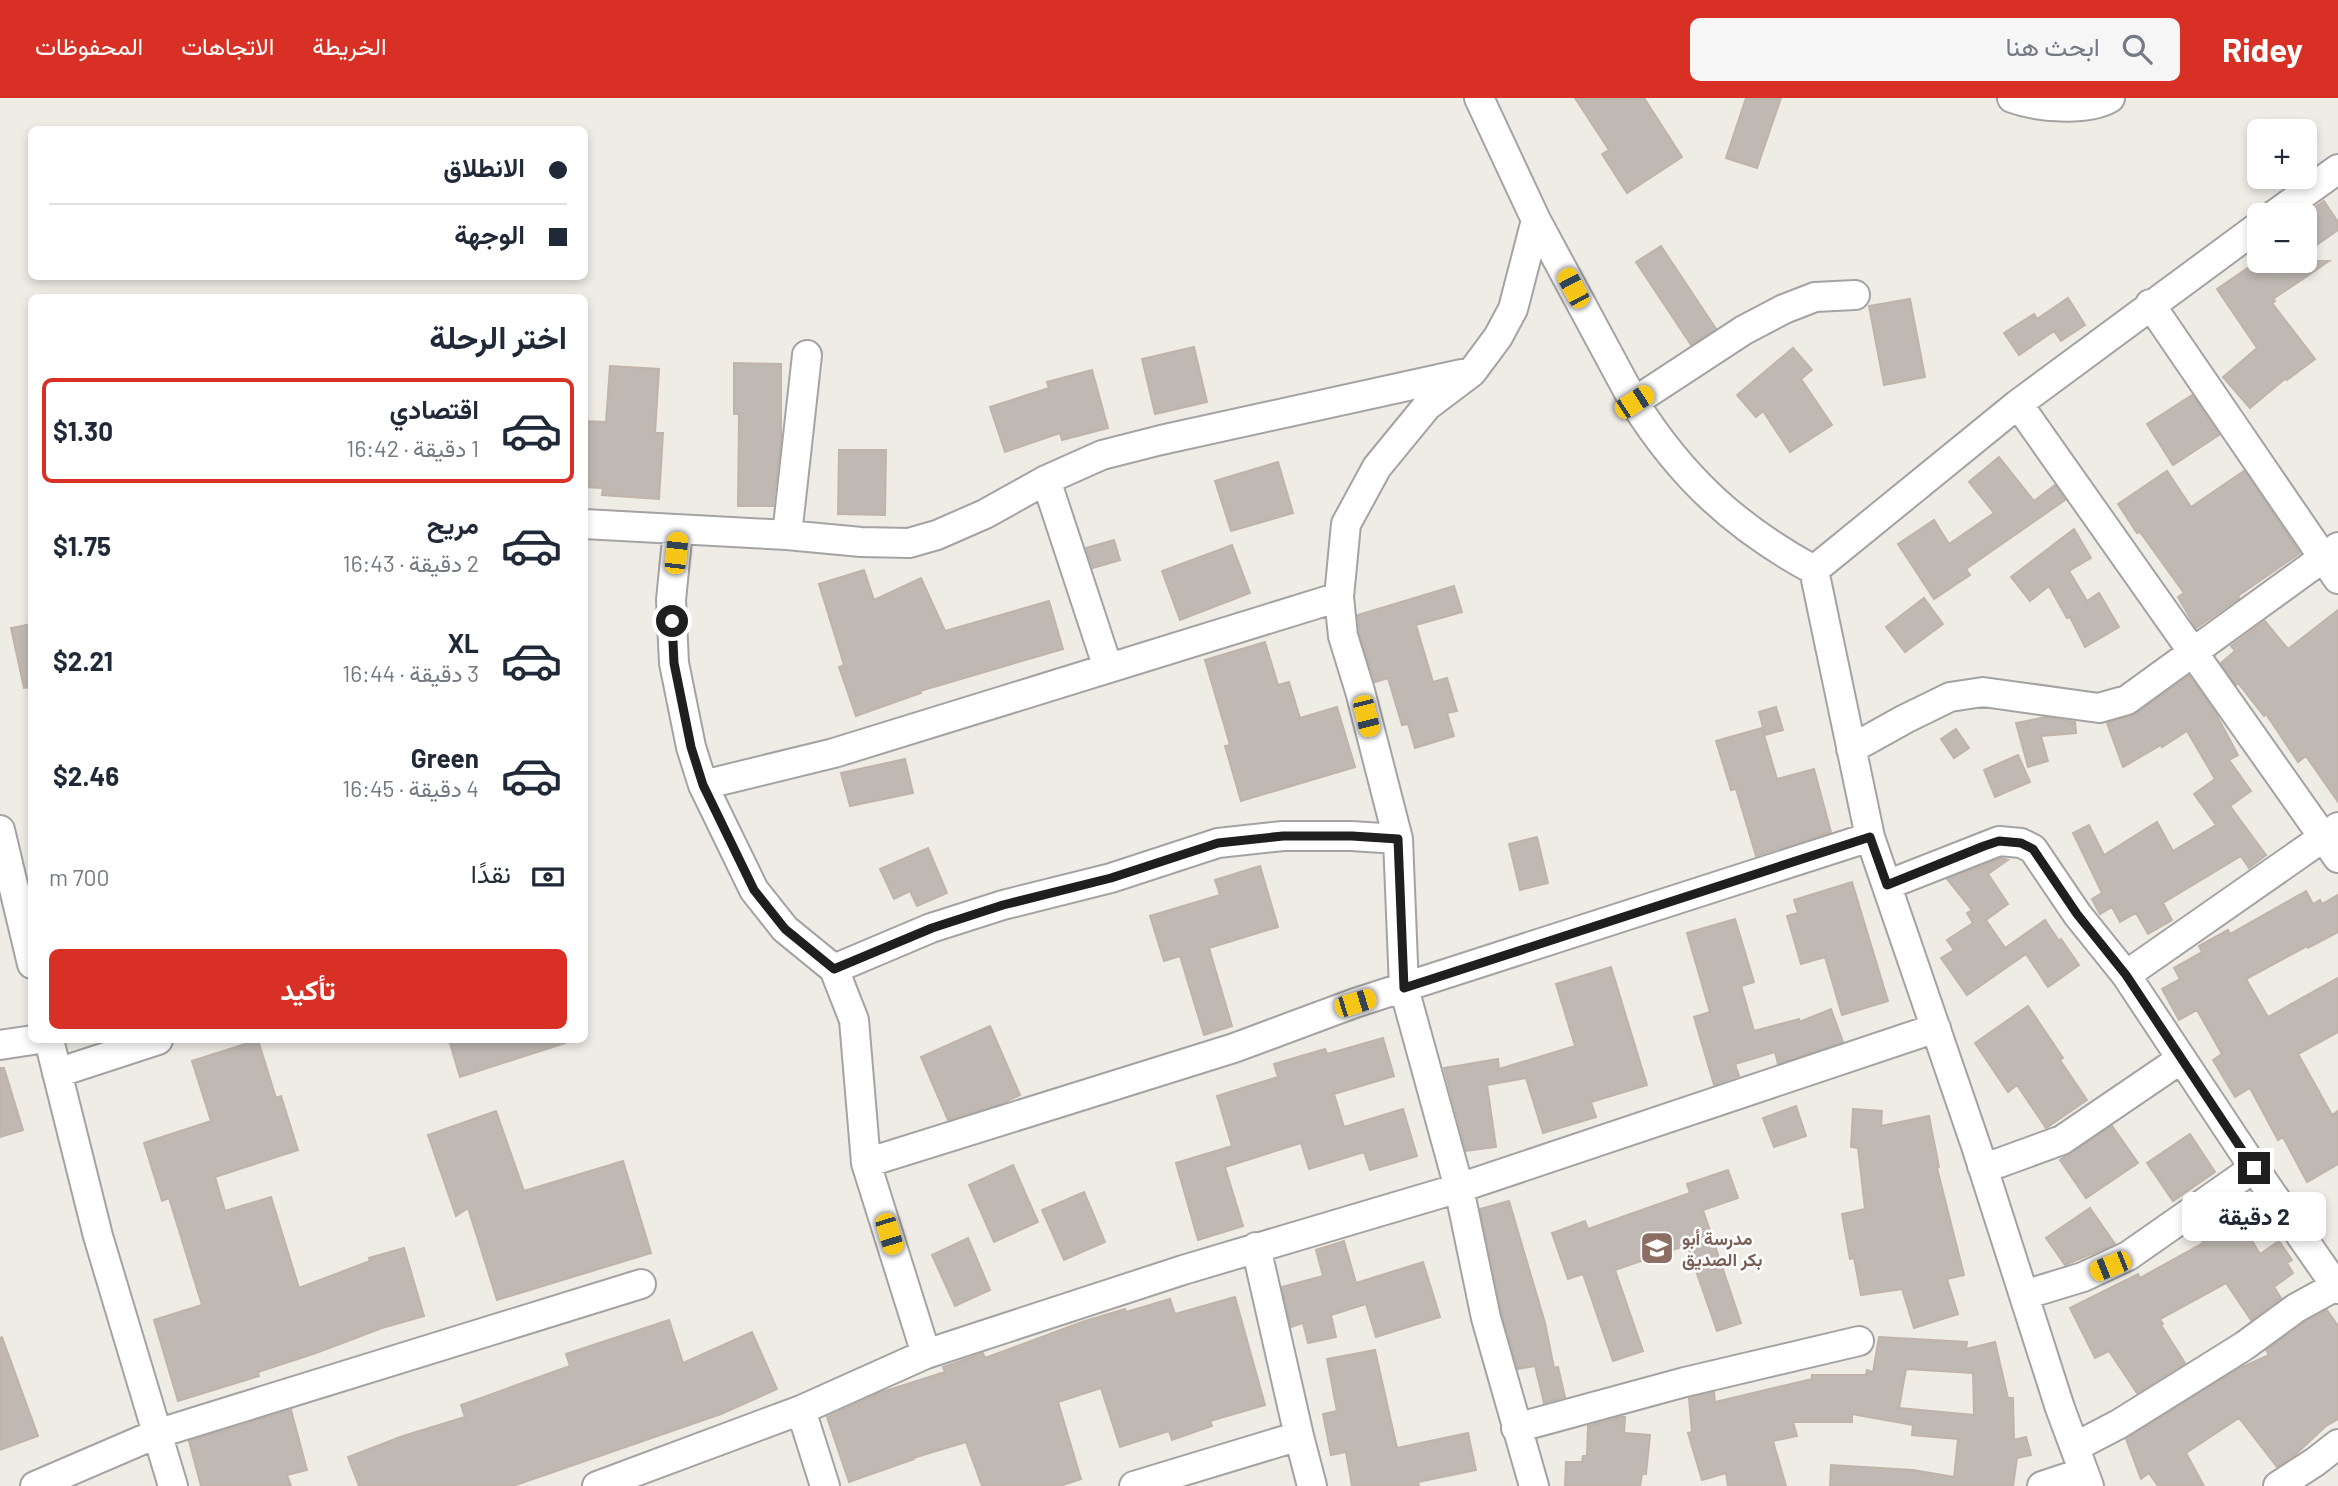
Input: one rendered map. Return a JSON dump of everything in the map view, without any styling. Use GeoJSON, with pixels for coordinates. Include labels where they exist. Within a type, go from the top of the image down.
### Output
{"type":"FeatureCollection","features":[{"type":"Feature","properties":{"kind":"street"},"geometry":{"type":"LineString","coordinates":[[1479,98],[1536,220],[1634,402],[1667,450],[1714,501],[1757,536],[1814,570],[1870,837],[2083,1468]]}},
{"type":"Feature","properties":{"kind":"street"},"geometry":{"type":"LineString","coordinates":[[2012,98],[2031,105],[2084,106],[2110,98]]}},
{"type":"Feature","properties":{"kind":"street"},"geometry":{"type":"LineString","coordinates":[[2291,203],[2338,169]]}},
{"type":"Feature","properties":{"kind":"street"},"geometry":{"type":"LineString","coordinates":[[1534,1486],[1486,1318],[1459,1188],[1404,988],[1398,839],[1343,636],[1339,597],[1346,524],[1377,467],[1427,406],[1472,372],[1498,337],[1513,309],[1536,220]]}},
{"type":"Feature","properties":{"kind":"street"},"geometry":{"type":"LineString","coordinates":[[1814,570],[2018,404],[2247,235]]}},
{"type":"Feature","properties":{"kind":"street"},"geometry":{"type":"LineString","coordinates":[[1634,402],[1744,330],[1784,309],[1815,297],[1854,295]]}},
{"type":"Feature","properties":{"kind":"street"},"geometry":{"type":"LineString","coordinates":[[1851,749],[1950,697],[1983,692],[2099,708],[2127,700],[2333,562],[2150,304]]}},
{"type":"Feature","properties":{"kind":"street"},"geometry":{"type":"LineString","coordinates":[[787,535],[807,355]]}},
{"type":"Feature","properties":{"kind":"street"},"geometry":{"type":"LineString","coordinates":[[588,524],[909,543],[937,535],[985,514],[1046,480],[1102,455],[1472,372]]}},
{"type":"Feature","properties":{"kind":"street"},"geometry":{"type":"LineString","coordinates":[[2018,404],[2194,653],[2333,841],[2126,975]]}},
{"type":"Feature","properties":{"kind":"street"},"geometry":{"type":"LineString","coordinates":[[1046,480],[1108,668]]}},
{"type":"Feature","properties":{"kind":"street"},"geometry":{"type":"LineString","coordinates":[[678,530],[671,600],[674,663],[691,747],[703,785],[754,890],[785,929],[834,969],[854,1020],[866,1163],[926,1354]]}},
{"type":"Feature","properties":{"kind":"street"},"geometry":{"type":"LineString","coordinates":[[703,785],[834,753],[1339,597]]}},
{"type":"Feature","properties":{"kind":"street"},"geometry":{"type":"LineString","coordinates":[[0,830],[24,895],[28,930]]}},
{"type":"Feature","properties":{"kind":"street"},"geometry":{"type":"LineString","coordinates":[[834,969],[932,928],[1003,905],[1111,878],[1218,843],[1283,836],[1398,839]]}},
{"type":"Feature","properties":{"kind":"street"},"geometry":{"type":"LineString","coordinates":[[866,1163],[1234,1048],[1355,1003],[1870,837]]}},
{"type":"Feature","properties":{"kind":"street"},"geometry":{"type":"LineString","coordinates":[[1887,885],[1999,841],[2021,843],[2033,849],[2077,914],[2126,975],[2337,1287],[2296,1308],[2244,1346],[2119,1424],[2083,1468],[2042,1486]]}},
{"type":"Feature","properties":{"kind":"street"},"geometry":{"type":"LineString","coordinates":[[597,1486],[801,1410],[926,1354],[1256,1247],[1459,1188],[1936,1028]]}},
{"type":"Feature","properties":{"kind":"street"},"geometry":{"type":"LineString","coordinates":[[0,1045],[28,1041]]}},
{"type":"Feature","properties":{"kind":"street"},"geometry":{"type":"LineString","coordinates":[[50,1043],[97,1236],[173,1486]]}},
{"type":"Feature","properties":{"kind":"street"},"geometry":{"type":"LineString","coordinates":[[57,1073],[149,1043]]}},
{"type":"Feature","properties":{"kind":"street"},"geometry":{"type":"LineString","coordinates":[[1982,1166],[2012,1159],[2062,1140],[2181,1059]]}},
{"type":"Feature","properties":{"kind":"street"},"geometry":{"type":"LineString","coordinates":[[2024,1295],[2083,1277],[2128,1256],[2254,1168]]}},
{"type":"Feature","properties":{"kind":"street"},"geometry":{"type":"LineString","coordinates":[[1256,1247],[1312,1486]]}},
{"type":"Feature","properties":{"kind":"street"},"geometry":{"type":"LineString","coordinates":[[35,1486],[156,1434],[641,1284]]}},
{"type":"Feature","properties":{"kind":"street"},"geometry":{"type":"LineString","coordinates":[[1516,1427],[1685,1382],[1859,1341]]}},
{"type":"Feature","properties":{"kind":"street"},"geometry":{"type":"LineString","coordinates":[[801,1410],[825,1486]]}},
{"type":"Feature","properties":{"kind":"street"},"geometry":{"type":"LineString","coordinates":[[1134,1486],[1299,1436]]}},
{"type":"Feature","properties":{"kind":"street"},"geometry":{"type":"LineString","coordinates":[[2278,1486],[2319,1474],[2338,1444]]}},
{"type":"Feature","properties":{"kind":"building"},"geometry":{"type":"Polygon","coordinates":[[[1575,98],[1644,98],[1682,157],[1627,193],[1602,154],[1609,150],[1575,98]]]}},
{"type":"Feature","properties":{"kind":"building"},"geometry":{"type":"Polygon","coordinates":[[[1746,98],[1781,98],[1757,168],[1726,158],[1746,98]]]}},
{"type":"Feature","properties":{"kind":"building"},"geometry":{"type":"Polygon","coordinates":[[[2324,201],[2338,222],[2338,230],[2317,245],[2317,206],[2324,201]]]}},
{"type":"Feature","properties":{"kind":"building"},"geometry":{"type":"Polygon","coordinates":[[[1661,246],[1716,329],[1691,345],[1636,262],[1661,246]]]}},
{"type":"Feature","properties":{"kind":"building"},"geometry":{"type":"Polygon","coordinates":[[[2317,261],[2329,261],[2317,269],[2317,261]]]}},
{"type":"Feature","properties":{"kind":"building"},"geometry":{"type":"Polygon","coordinates":[[[2247,269],[2247,273],[2311,273],[2273,299],[2275,301],[2272,303],[2315,359],[2287,380],[2286,378],[2250,408],[2223,377],[2257,348],[2217,289],[2247,269]]]}},
{"type":"Feature","properties":{"kind":"building"},"geometry":{"type":"Polygon","coordinates":[[[2068,298],[2085,325],[2061,341],[2054,331],[2019,355],[2004,333],[2034,314],[2037,319],[2068,298]]]}},
{"type":"Feature","properties":{"kind":"building"},"geometry":{"type":"Polygon","coordinates":[[[1910,299],[1925,377],[1884,385],[1869,306],[1910,299]]]}},
{"type":"Feature","properties":{"kind":"building"},"geometry":{"type":"Polygon","coordinates":[[[1194,347],[1207,402],[1155,414],[1142,359],[1194,347]]]}},
{"type":"Feature","properties":{"kind":"building"},"geometry":{"type":"Polygon","coordinates":[[[1793,348],[1812,370],[1801,379],[1832,425],[1790,452],[1763,411],[1756,417],[1737,395],[1793,348]]]}},
{"type":"Feature","properties":{"kind":"building"},"geometry":{"type":"Polygon","coordinates":[[[734,363],[781,364],[781,441],[773,506],[738,506],[739,414],[734,414],[734,363]]]}},
{"type":"Feature","properties":{"kind":"building"},"geometry":{"type":"Polygon","coordinates":[[[610,366],[659,369],[655,433],[663,433],[659,499],[602,495],[603,488],[588,487],[588,421],[606,422],[610,366]]]}},
{"type":"Feature","properties":{"kind":"building"},"geometry":{"type":"Polygon","coordinates":[[[1092,370],[1108,428],[1062,440],[1060,433],[1005,452],[990,407],[1049,388],[1047,382],[1092,370]]]}},
{"type":"Feature","properties":{"kind":"building"},"geometry":{"type":"Polygon","coordinates":[[[2192,395],[2219,435],[2173,465],[2147,424],[2192,395]]]}},
{"type":"Feature","properties":{"kind":"building"},"geometry":{"type":"Polygon","coordinates":[[[839,450],[886,450],[885,515],[838,514],[839,450]]]}},
{"type":"Feature","properties":{"kind":"building"},"geometry":{"type":"Polygon","coordinates":[[[1999,457],[2034,501],[2055,485],[2065,500],[1966,569],[1970,575],[1934,599],[1898,544],[1934,520],[1949,544],[1994,513],[1969,482],[1999,457]]]}},
{"type":"Feature","properties":{"kind":"building"},"geometry":{"type":"Polygon","coordinates":[[[1278,462],[1293,513],[1231,531],[1215,481],[1278,462]]]}},
{"type":"Feature","properties":{"kind":"building"},"geometry":{"type":"Polygon","coordinates":[[[2167,471],[2191,507],[2244,471],[2300,553],[2196,628],[2178,597],[2184,593],[2118,504],[2167,471]]]}},
{"type":"Feature","properties":{"kind":"building"},"geometry":{"type":"Polygon","coordinates":[[[2074,529],[2091,558],[2069,571],[2087,601],[2099,593],[2119,627],[2085,647],[2070,617],[2067,618],[2049,586],[2030,601],[2011,577],[2074,529]]]}},
{"type":"Feature","properties":{"kind":"building"},"geometry":{"type":"Polygon","coordinates":[[[1114,540],[1120,560],[1093,568],[1086,548],[1114,540]]]}},
{"type":"Feature","properties":{"kind":"building"},"geometry":{"type":"Polygon","coordinates":[[[1232,545],[1250,593],[1180,620],[1162,571],[1232,545]]]}},
{"type":"Feature","properties":{"kind":"building"},"geometry":{"type":"Polygon","coordinates":[[[864,570],[874,600],[921,578],[945,631],[1049,601],[1063,649],[920,691],[921,693],[856,716],[839,667],[844,665],[819,584],[864,570]]]}},
{"type":"Feature","properties":{"kind":"building"},"geometry":{"type":"Polygon","coordinates":[[[1454,586],[1462,612],[1416,625],[1433,682],[1447,678],[1457,711],[1447,713],[1454,736],[1415,748],[1408,724],[1402,725],[1388,678],[1375,682],[1359,633],[1358,615],[1454,586]]]}},
{"type":"Feature","properties":{"kind":"building"},"geometry":{"type":"Polygon","coordinates":[[[1924,598],[1943,624],[1905,652],[1886,627],[1924,598]]]}},
{"type":"Feature","properties":{"kind":"building"},"geometry":{"type":"Polygon","coordinates":[[[2338,610],[2338,802],[2306,756],[2298,762],[2266,714],[2264,716],[2238,683],[2236,685],[2221,663],[2235,651],[2231,646],[2265,621],[2288,649],[2338,610]]]}},
{"type":"Feature","properties":{"kind":"building"},"geometry":{"type":"Polygon","coordinates":[[[28,625],[28,688],[24,688],[11,628],[28,625]]]}},
{"type":"Feature","properties":{"kind":"building"},"geometry":{"type":"Polygon","coordinates":[[[1265,642],[1278,685],[1289,682],[1300,718],[1337,707],[1355,767],[1241,801],[1225,746],[1230,745],[1205,660],[1265,642]]]}},
{"type":"Feature","properties":{"kind":"building"},"geometry":{"type":"Polygon","coordinates":[[[2189,676],[2215,712],[2238,755],[2229,760],[2251,791],[2230,806],[2266,855],[2249,868],[2241,856],[2163,903],[2172,920],[2148,934],[2136,913],[2120,922],[2112,907],[2100,914],[2092,899],[2102,893],[2073,833],[2089,825],[2104,855],[2157,822],[2173,851],[2216,825],[2194,794],[2215,779],[2187,731],[2123,767],[2107,723],[2136,714],[2189,676]]]}},
{"type":"Feature","properties":{"kind":"building"},"geometry":{"type":"Polygon","coordinates":[[[1776,707],[1783,730],[1765,735],[1759,712],[1776,707]]]}},
{"type":"Feature","properties":{"kind":"building"},"geometry":{"type":"Polygon","coordinates":[[[2046,717],[2075,722],[2076,733],[2041,736],[2048,761],[2028,767],[2016,723],[2046,717]]]}},
{"type":"Feature","properties":{"kind":"building"},"geometry":{"type":"Polygon","coordinates":[[[1762,728],[1777,779],[1814,769],[1831,832],[1756,856],[1736,789],[1731,790],[1716,741],[1762,728]]]}},
{"type":"Feature","properties":{"kind":"building"},"geometry":{"type":"Polygon","coordinates":[[[1956,729],[1969,748],[1954,758],[1941,739],[1956,729]]]}},
{"type":"Feature","properties":{"kind":"building"},"geometry":{"type":"Polygon","coordinates":[[[2018,755],[2030,782],[1995,797],[1984,770],[2018,755]]]}},
{"type":"Feature","properties":{"kind":"building"},"geometry":{"type":"Polygon","coordinates":[[[905,759],[913,793],[850,806],[841,773],[905,759]]]}},
{"type":"Feature","properties":{"kind":"building"},"geometry":{"type":"Polygon","coordinates":[[[1537,837],[1548,883],[1520,890],[1509,844],[1537,837]]]}},
{"type":"Feature","properties":{"kind":"building"},"geometry":{"type":"Polygon","coordinates":[[[928,848],[947,893],[917,906],[910,891],[894,899],[880,869],[928,848]]]}},
{"type":"Feature","properties":{"kind":"building"},"geometry":{"type":"Polygon","coordinates":[[[2001,858],[2008,860],[1988,874],[2008,904],[1986,920],[2005,948],[2045,920],[2079,965],[2048,987],[2026,954],[1967,995],[1941,958],[1954,950],[1947,940],[1973,923],[1967,913],[1972,910],[1947,879],[2001,858]]]}},
{"type":"Feature","properties":{"kind":"building"},"geometry":{"type":"Polygon","coordinates":[[[1260,866],[1278,927],[1209,948],[1232,1026],[1204,1035],[1180,956],[1164,961],[1150,916],[1220,895],[1215,880],[1260,866]]]}},
{"type":"Feature","properties":{"kind":"building"},"geometry":{"type":"Polygon","coordinates":[[[1852,882],[1888,1001],[1842,1015],[1825,957],[1801,964],[1787,916],[1798,913],[1794,900],[1852,882]]]}},
{"type":"Feature","properties":{"kind":"building"},"geometry":{"type":"Polygon","coordinates":[[[2306,891],[2313,904],[2320,900],[2322,904],[2338,895],[2338,932],[2246,979],[2268,1017],[2338,978],[2338,1032],[2298,1054],[2332,1115],[2338,1111],[2338,1164],[2307,1182],[2283,1137],[2278,1140],[2250,1088],[2235,1097],[2213,1060],[2222,1054],[2197,1010],[2179,1020],[2162,989],[2180,979],[2174,968],[2202,952],[2199,946],[2228,930],[2230,934],[2306,891]]]}},
{"type":"Feature","properties":{"kind":"building"},"geometry":{"type":"Polygon","coordinates":[[[1735,919],[1754,982],[1741,986],[1754,1031],[1799,1019],[1799,1022],[1831,1009],[1843,1042],[1778,1064],[1775,1052],[1735,1064],[1739,1076],[1714,1085],[1694,1017],[1710,1012],[1687,933],[1735,919]]]}},
{"type":"Feature","properties":{"kind":"building"},"geometry":{"type":"Polygon","coordinates":[[[1611,967],[1647,1085],[1591,1102],[1596,1117],[1543,1133],[1526,1078],[1487,1085],[1496,1147],[1466,1151],[1444,1068],[1498,1059],[1499,1069],[1575,1046],[1556,984],[1611,967]]]}},
{"type":"Feature","properties":{"kind":"building"},"geometry":{"type":"Polygon","coordinates":[[[2028,1006],[2087,1100],[2046,1128],[2017,1085],[2008,1092],[1975,1043],[2028,1006]]]}},
{"type":"Feature","properties":{"kind":"building"},"geometry":{"type":"Polygon","coordinates":[[[990,1026],[1020,1095],[948,1120],[921,1057],[990,1026]]]}},
{"type":"Feature","properties":{"kind":"building"},"geometry":{"type":"Polygon","coordinates":[[[1383,1038],[1394,1076],[1334,1094],[1344,1127],[1403,1109],[1417,1156],[1370,1170],[1364,1152],[1309,1169],[1301,1143],[1225,1167],[1243,1226],[1198,1240],[1176,1163],[1232,1146],[1217,1096],[1278,1077],[1274,1064],[1325,1049],[1327,1054],[1383,1038]]]}},
{"type":"Feature","properties":{"kind":"building"},"geometry":{"type":"Polygon","coordinates":[[[249,1043],[259,1043],[276,1098],[281,1096],[298,1150],[215,1177],[225,1211],[271,1197],[299,1288],[370,1261],[369,1258],[404,1248],[424,1316],[258,1372],[259,1376],[178,1401],[154,1320],[202,1305],[169,1198],[162,1201],[144,1143],[211,1121],[192,1061],[249,1043]]]}},
{"type":"Feature","properties":{"kind":"building"},"geometry":{"type":"Polygon","coordinates":[[[450,1043],[565,1043],[460,1077],[450,1043]]]}},
{"type":"Feature","properties":{"kind":"building"},"geometry":{"type":"Polygon","coordinates":[[[0,1068],[4,1068],[23,1130],[0,1137],[0,1068]]]}},
{"type":"Feature","properties":{"kind":"building"},"geometry":{"type":"Polygon","coordinates":[[[1796,1106],[1806,1136],[1774,1147],[1763,1118],[1796,1106]]]}},
{"type":"Feature","properties":{"kind":"building"},"geometry":{"type":"Polygon","coordinates":[[[1853,1109],[1882,1111],[1881,1126],[1929,1116],[1939,1167],[1937,1168],[1964,1275],[1947,1279],[1958,1314],[1914,1328],[1902,1289],[1861,1295],[1854,1258],[1850,1259],[1842,1214],[1865,1209],[1858,1148],[1851,1147],[1853,1109]]]}},
{"type":"Feature","properties":{"kind":"building"},"geometry":{"type":"Polygon","coordinates":[[[496,1111],[524,1191],[623,1161],[651,1253],[497,1300],[468,1208],[456,1216],[428,1135],[496,1111]]]}},
{"type":"Feature","properties":{"kind":"building"},"geometry":{"type":"Polygon","coordinates":[[[2112,1126],[2138,1163],[2086,1198],[2060,1160],[2112,1126]]]}},
{"type":"Feature","properties":{"kind":"building"},"geometry":{"type":"Polygon","coordinates":[[[2190,1134],[2215,1172],[2173,1201],[2147,1163],[2190,1134]]]}},
{"type":"Feature","properties":{"kind":"building"},"geometry":{"type":"Polygon","coordinates":[[[1013,1165],[1038,1222],[994,1242],[969,1185],[1013,1165]]]}},
{"type":"Feature","properties":{"kind":"building"},"geometry":{"type":"Polygon","coordinates":[[[1728,1170],[1738,1198],[1703,1210],[1741,1323],[1717,1331],[1687,1245],[1615,1270],[1643,1351],[1613,1361],[1583,1274],[1568,1279],[1552,1233],[1585,1221],[1588,1229],[1690,1193],[1687,1184],[1728,1170]]]}},
{"type":"Feature","properties":{"kind":"building"},"geometry":{"type":"Polygon","coordinates":[[[1084,1192],[1105,1242],[1064,1260],[1042,1210],[1084,1192]]]}},
{"type":"Feature","properties":{"kind":"building"},"geometry":{"type":"Polygon","coordinates":[[[1509,1201],[1545,1323],[1554,1368],[1558,1367],[1565,1397],[1544,1403],[1535,1366],[1518,1369],[1502,1314],[1480,1209],[1509,1201]]]}},
{"type":"Feature","properties":{"kind":"building"},"geometry":{"type":"Polygon","coordinates":[[[2090,1208],[2115,1244],[2065,1265],[2046,1238],[2090,1208]]]}},
{"type":"Feature","properties":{"kind":"building"},"geometry":{"type":"Polygon","coordinates":[[[2234,1211],[2260,1254],[2279,1241],[2292,1260],[2287,1263],[2293,1273],[2274,1287],[2281,1298],[2251,1320],[2226,1283],[2160,1319],[2185,1363],[2137,1393],[2109,1351],[2095,1358],[2070,1308],[2138,1274],[2140,1278],[2203,1243],[2197,1234],[2234,1211]]]}},
{"type":"Feature","properties":{"kind":"building"},"geometry":{"type":"Polygon","coordinates":[[[968,1238],[990,1290],[955,1306],[932,1255],[968,1238]]]}},
{"type":"Feature","properties":{"kind":"building"},"geometry":{"type":"Polygon","coordinates":[[[1344,1241],[1356,1283],[1423,1262],[1440,1317],[1376,1337],[1366,1304],[1331,1315],[1336,1337],[1308,1343],[1303,1323],[1291,1327],[1282,1287],[1323,1276],[1316,1250],[1344,1241]]]}},
{"type":"Feature","properties":{"kind":"building"},"geometry":{"type":"Polygon","coordinates":[[[1235,1297],[1265,1405],[1210,1421],[1212,1426],[1172,1440],[1169,1431],[1120,1447],[1101,1388],[1058,1402],[1081,1479],[1060,1486],[982,1486],[966,1442],[849,1482],[827,1417],[882,1392],[945,1372],[943,1367],[983,1353],[985,1358],[1125,1309],[1126,1312],[1170,1299],[1175,1314],[1235,1297]]]}},
{"type":"Feature","properties":{"kind":"building"},"geometry":{"type":"Polygon","coordinates":[[[2327,1310],[2338,1326],[2338,1419],[2277,1467],[2239,1418],[2186,1453],[2204,1486],[2158,1486],[2149,1473],[2141,1479],[2126,1439],[2238,1369],[2269,1355],[2266,1350],[2327,1310]]]}},
{"type":"Feature","properties":{"kind":"building"},"geometry":{"type":"Polygon","coordinates":[[[669,1320],[683,1363],[752,1332],[777,1389],[721,1414],[513,1486],[359,1486],[348,1457],[465,1417],[461,1405],[570,1366],[566,1354],[669,1320]]]}},
{"type":"Feature","properties":{"kind":"building"},"geometry":{"type":"Polygon","coordinates":[[[2,1337],[38,1436],[0,1450],[0,1338],[2,1337]]]}},
{"type":"Feature","properties":{"kind":"building"},"geometry":{"type":"Polygon","coordinates":[[[1879,1337],[1967,1342],[1966,1349],[1995,1342],[2008,1398],[2013,1398],[2014,1440],[2026,1437],[2031,1455],[2017,1458],[2013,1486],[1830,1486],[1831,1465],[1913,1470],[1954,1477],[1958,1439],[1912,1435],[1913,1425],[1852,1414],[1852,1422],[1793,1422],[1797,1436],[1773,1441],[1786,1486],[1728,1486],[1726,1473],[1702,1480],[1688,1433],[1692,1432],[1689,1398],[1714,1392],[1715,1402],[1812,1379],[1812,1375],[1866,1375],[1867,1370],[1873,1372],[1879,1337]],[[1906,1369],[1899,1408],[1974,1415],[1973,1373],[1906,1369]]]}},
{"type":"Feature","properties":{"kind":"building"},"geometry":{"type":"Polygon","coordinates":[[[1375,1350],[1397,1448],[1468,1433],[1476,1470],[1418,1482],[1419,1486],[1352,1486],[1346,1452],[1331,1455],[1323,1414],[1337,1411],[1327,1359],[1375,1350]]]}},
{"type":"Feature","properties":{"kind":"building"},"geometry":{"type":"Polygon","coordinates":[[[291,1410],[307,1470],[287,1475],[291,1486],[201,1486],[189,1441],[291,1410]]]}},
{"type":"Feature","properties":{"kind":"building"},"geometry":{"type":"Polygon","coordinates":[[[1625,1417],[1624,1433],[1650,1435],[1646,1474],[1642,1474],[1640,1486],[1565,1486],[1566,1462],[1582,1462],[1583,1456],[1587,1456],[1588,1426],[1625,1417]]]}},
{"type":"Feature","properties":{"kind":"place","name":"مدرسة أبو بكر الصديق"},"geometry":{"type":"Point","coordinates":[1657,1248]}},
{"type":"Feature","properties":{"kind":"route"},"geometry":{"type":"LineString","coordinates":[[672,621],[674,663],[691,747],[703,785],[754,890],[785,929],[834,969],[932,928],[1003,905],[1111,878],[1218,843],[1283,836],[1398,839],[1404,988],[1870,837],[1887,885],[1999,841],[2021,843],[2033,849],[2077,914],[2126,975],[2254,1168]]}}]}
